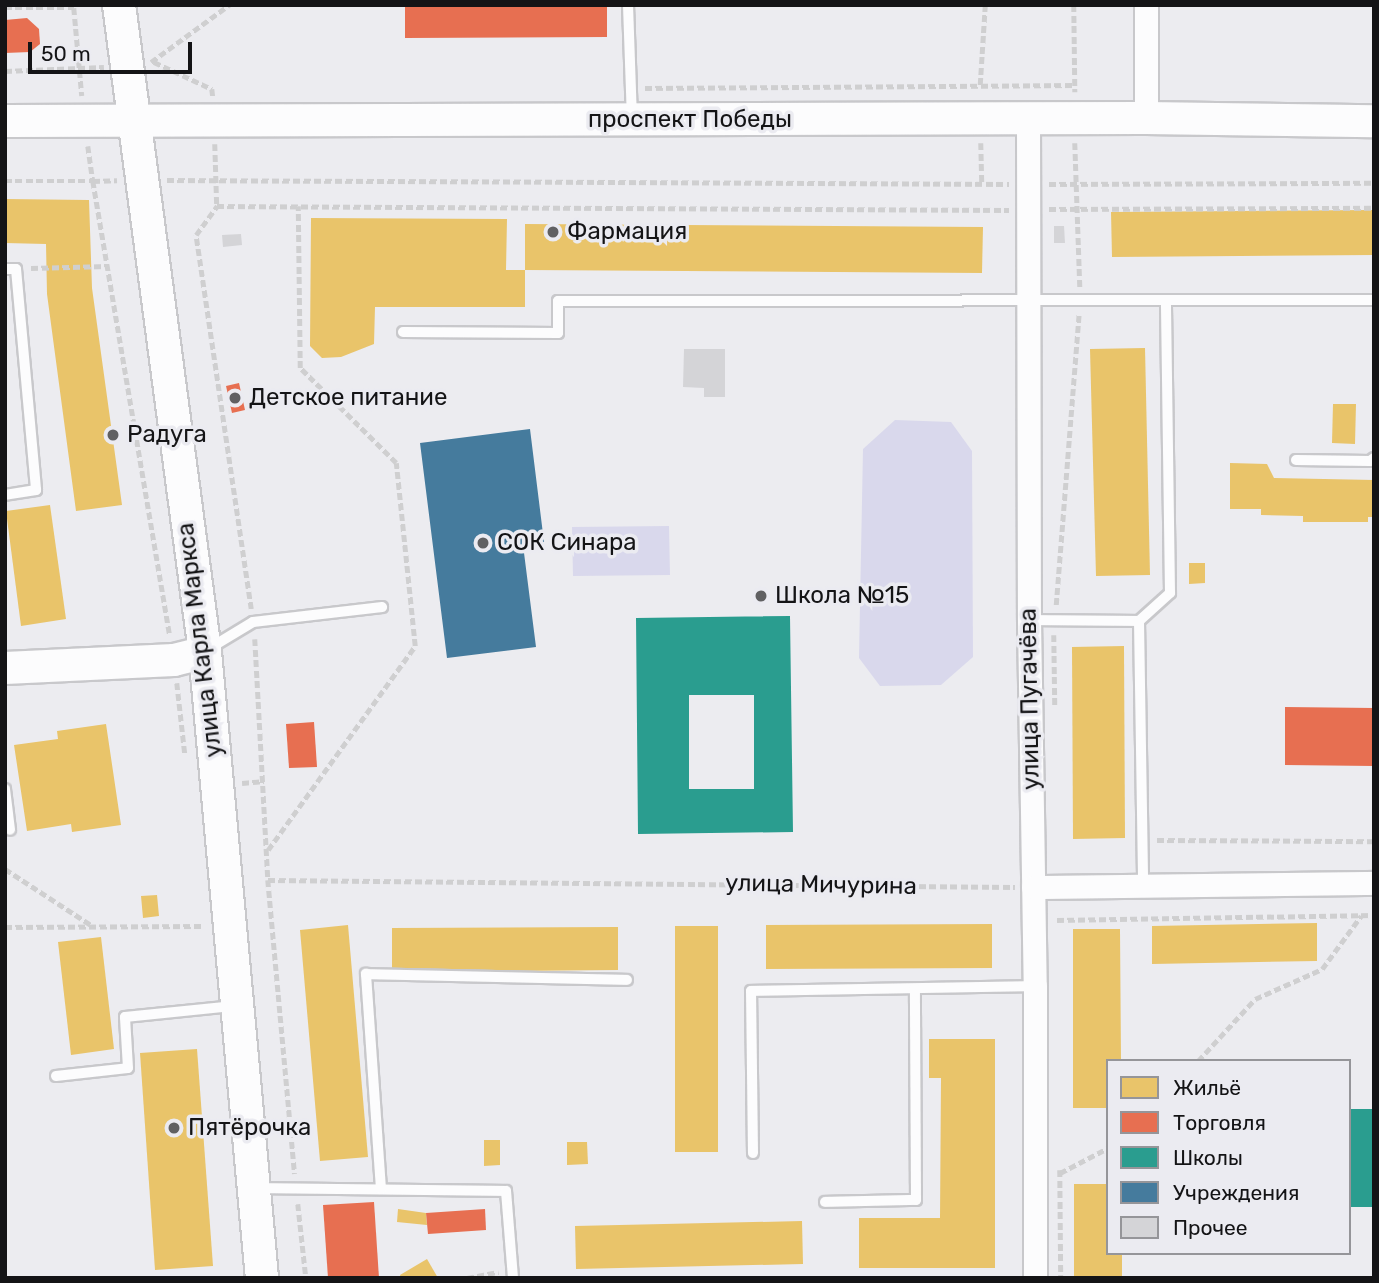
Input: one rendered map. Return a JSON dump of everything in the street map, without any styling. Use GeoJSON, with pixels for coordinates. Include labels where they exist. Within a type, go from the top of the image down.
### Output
{"type":"FeatureCollection","features":[{"type":"Feature","properties":{"kind":"street","name":"улица Карла Маркса"},"geometry":{"type":"LineString","coordinates":[[119,5],[132,119],[205,652],[262,1278]]}},
{"type":"Feature","properties":{"kind":"street"},"geometry":{"type":"LineString","coordinates":[[1146,5],[1146,118]]}},
{"type":"Feature","properties":{"kind":"street","name":"проспект Победы"},"geometry":{"type":"LineString","coordinates":[[5,121],[1146,118],[1374,121]]}},
{"type":"Feature","properties":{"kind":"street","name":"улица Пугачёва"},"geometry":{"type":"LineString","coordinates":[[1028,119],[1035,1278]]}},
{"type":"Feature","properties":{"kind":"street"},"geometry":{"type":"LineString","coordinates":[[5,668],[174,660],[205,652]]}},
{"type":"Feature","properties":{"kind":"street"},"geometry":{"type":"LineString","coordinates":[[1033,887],[1374,883]]}},
{"type":"Feature","properties":{"kind":"lane"},"geometry":{"type":"LineString","coordinates":[[628,5],[632,120]]}},
{"type":"Feature","properties":{"kind":"lane"},"geometry":{"type":"LineString","coordinates":[[5,495],[36,490],[11,269]]}},
{"type":"Feature","properties":{"kind":"lane"},"geometry":{"type":"LineString","coordinates":[[403,332],[558,332],[558,301],[1030,303],[1374,300]]}},
{"type":"Feature","properties":{"kind":"lane"},"geometry":{"type":"LineString","coordinates":[[1029,620],[1139,621],[1170,593],[1166,302]]}},
{"type":"Feature","properties":{"kind":"lane"},"geometry":{"type":"LineString","coordinates":[[1296,460],[1370,461],[1374,458]]}},
{"type":"Feature","properties":{"kind":"lane"},"geometry":{"type":"LineString","coordinates":[[205,652],[253,622],[382,607]]}},
{"type":"Feature","properties":{"kind":"lane"},"geometry":{"type":"LineString","coordinates":[[1139,621],[1143,886]]}},
{"type":"Feature","properties":{"kind":"lane"},"geometry":{"type":"LineString","coordinates":[[5,789],[10,830]]}},
{"type":"Feature","properties":{"kind":"lane"},"geometry":{"type":"LineString","coordinates":[[381,1189],[366,974],[627,980]]}},
{"type":"Feature","properties":{"kind":"lane"},"geometry":{"type":"LineString","coordinates":[[753,1153],[751,991],[1035,986]]}},
{"type":"Feature","properties":{"kind":"lane"},"geometry":{"type":"LineString","coordinates":[[825,1202],[916,1200],[915,989]]}},
{"type":"Feature","properties":{"kind":"lane"},"geometry":{"type":"LineString","coordinates":[[56,1076],[128,1068],[125,1017],[237,1006]]}},
{"type":"Feature","properties":{"kind":"lane"},"geometry":{"type":"LineString","coordinates":[[254,1188],[506,1191],[513,1274]]}},
{"type":"Feature","properties":{"kind":"path"},"geometry":{"type":"LineString","coordinates":[[5,71],[79,69],[155,62],[229,5]]}},
{"type":"Feature","properties":{"kind":"path"},"geometry":{"type":"LineString","coordinates":[[1055,714],[1054,620],[1080,302],[1074,5]]}},
{"type":"Feature","properties":{"kind":"path"},"geometry":{"type":"LineString","coordinates":[[5,8],[74,8],[84,119],[93,181],[1030,185],[1374,183]]}},
{"type":"Feature","properties":{"kind":"path"},"geometry":{"type":"LineString","coordinates":[[631,88],[1074,85]]}},
{"type":"Feature","properties":{"kind":"path"},"geometry":{"type":"LineString","coordinates":[[306,1278],[268,880],[253,622],[196,235],[217,206],[1030,210],[1374,208]]}},
{"type":"Feature","properties":{"kind":"path"},"geometry":{"type":"LineString","coordinates":[[267,851],[415,646],[396,463],[300,368],[298,206]]}},
{"type":"Feature","properties":{"kind":"path"},"geometry":{"type":"LineString","coordinates":[[11,269],[108,266]]}},
{"type":"Feature","properties":{"kind":"path"},"geometry":{"type":"LineString","coordinates":[[1142,840],[1374,841]]}},
{"type":"Feature","properties":{"kind":"path"},"geometry":{"type":"LineString","coordinates":[[5,869],[92,926]]}},
{"type":"Feature","properties":{"kind":"path","name":"улица Мичурина"},"geometry":{"type":"LineString","coordinates":[[268,880],[1033,887]]}},
{"type":"Feature","properties":{"kind":"path"},"geometry":{"type":"LineString","coordinates":[[1056,887],[1057,933]]}},
{"type":"Feature","properties":{"kind":"path"},"geometry":{"type":"LineString","coordinates":[[1200,1059],[1255,999],[1322,969],[1362,915]]}},
{"type":"Feature","properties":{"kind":"path"},"geometry":{"type":"LineString","coordinates":[[1057,920],[1374,915]]}},
{"type":"Feature","properties":{"kind":"path"},"geometry":{"type":"LineString","coordinates":[[5,927],[205,926]]}},
{"type":"Feature","properties":{"kind":"path"},"geometry":{"type":"LineString","coordinates":[[1060,1173],[1106,1149]]}},
{"type":"Feature","properties":{"kind":"path"},"geometry":{"type":"LineString","coordinates":[[1059,1160],[1061,1278]]}},
{"type":"Feature","properties":{"kind":"path"},"geometry":{"type":"LineString","coordinates":[[467,1278],[513,1274]]}},
{"type":"Feature","properties":{"kind":"shaded area"},"geometry":{"type":"Polygon","coordinates":[[[895,420],[951,422],[972,451],[973,657],[941,685],[880,686],[859,658],[863,449],[895,420]]]}},
{"type":"Feature","properties":{"kind":"shaded area"},"geometry":{"type":"Polygon","coordinates":[[[669,526],[670,575],[573,576],[572,527],[669,526]]]}},
{"type":"Feature","properties":{"kind":"building: Жильё"},"geometry":{"type":"Polygon","coordinates":[[[5,199],[89,200],[92,288],[122,505],[76,511],[47,294],[46,244],[5,243],[5,199]]]}},
{"type":"Feature","properties":{"kind":"building: Жильё"},"geometry":{"type":"Polygon","coordinates":[[[1374,210],[1374,255],[1112,257],[1111,212],[1374,210]]]}},
{"type":"Feature","properties":{"kind":"building: Жильё"},"geometry":{"type":"Polygon","coordinates":[[[311,218],[507,219],[506,270],[525,270],[525,307],[375,307],[374,344],[341,357],[322,358],[310,346],[311,218]]]}},
{"type":"Feature","properties":{"kind":"building: Жильё"},"geometry":{"type":"Polygon","coordinates":[[[525,224],[983,227],[982,273],[525,270],[525,224]]]}},
{"type":"Feature","properties":{"kind":"building: Жильё"},"geometry":{"type":"Polygon","coordinates":[[[1145,348],[1150,575],[1096,576],[1090,349],[1145,348]]]}},
{"type":"Feature","properties":{"kind":"building: Жильё"},"geometry":{"type":"Polygon","coordinates":[[[1333,404],[1356,404],[1355,444],[1332,443],[1333,404]]]}},
{"type":"Feature","properties":{"kind":"building: Жильё"},"geometry":{"type":"Polygon","coordinates":[[[1230,463],[1267,464],[1274,478],[1374,480],[1374,517],[1368,517],[1368,522],[1303,522],[1303,516],[1261,515],[1261,509],[1230,509],[1230,463]]]}},
{"type":"Feature","properties":{"kind":"building: Жильё"},"geometry":{"type":"Polygon","coordinates":[[[50,505],[66,619],[21,626],[6,511],[50,505]]]}},
{"type":"Feature","properties":{"kind":"building: Жильё"},"geometry":{"type":"Polygon","coordinates":[[[1189,563],[1205,563],[1205,583],[1189,584],[1189,563]]]}},
{"type":"Feature","properties":{"kind":"building: Жильё"},"geometry":{"type":"Polygon","coordinates":[[[1124,646],[1125,838],[1073,839],[1072,647],[1124,646]]]}},
{"type":"Feature","properties":{"kind":"building: Жильё"},"geometry":{"type":"Polygon","coordinates":[[[106,724],[121,825],[72,832],[71,824],[27,831],[14,745],[58,739],[57,731],[106,724]]]}},
{"type":"Feature","properties":{"kind":"building: Жильё"},"geometry":{"type":"Polygon","coordinates":[[[157,895],[159,916],[143,918],[141,896],[157,895]]]}},
{"type":"Feature","properties":{"kind":"building: Жильё"},"geometry":{"type":"Polygon","coordinates":[[[1317,923],[1317,961],[1152,964],[1152,926],[1317,923]]]}},
{"type":"Feature","properties":{"kind":"building: Жильё"},"geometry":{"type":"Polygon","coordinates":[[[992,924],[992,968],[766,969],[766,925],[992,924]]]}},
{"type":"Feature","properties":{"kind":"building: Жильё"},"geometry":{"type":"Polygon","coordinates":[[[348,925],[368,1157],[320,1161],[300,930],[348,925]]]}},
{"type":"Feature","properties":{"kind":"building: Жильё"},"geometry":{"type":"Polygon","coordinates":[[[675,926],[718,926],[718,1152],[675,1152],[675,926]]]}},
{"type":"Feature","properties":{"kind":"building: Жильё"},"geometry":{"type":"Polygon","coordinates":[[[618,927],[618,970],[392,972],[392,928],[618,927]]]}},
{"type":"Feature","properties":{"kind":"building: Жильё"},"geometry":{"type":"Polygon","coordinates":[[[1073,929],[1120,929],[1121,1059],[1106,1059],[1106,1108],[1073,1108],[1073,929]]]}},
{"type":"Feature","properties":{"kind":"building: Жильё"},"geometry":{"type":"Polygon","coordinates":[[[101,937],[114,1049],[71,1055],[58,942],[101,937]]]}},
{"type":"Feature","properties":{"kind":"building: Жильё"},"geometry":{"type":"Polygon","coordinates":[[[929,1039],[995,1039],[995,1268],[859,1268],[859,1218],[940,1218],[941,1078],[929,1078],[929,1039]]]}},
{"type":"Feature","properties":{"kind":"building: Жильё"},"geometry":{"type":"Polygon","coordinates":[[[197,1049],[213,1266],[155,1270],[140,1053],[197,1049]]]}},
{"type":"Feature","properties":{"kind":"building: Жильё"},"geometry":{"type":"Polygon","coordinates":[[[484,1140],[500,1140],[500,1165],[484,1166],[484,1140]]]}},
{"type":"Feature","properties":{"kind":"building: Жильё"},"geometry":{"type":"Polygon","coordinates":[[[567,1142],[587,1142],[588,1164],[567,1165],[567,1142]]]}},
{"type":"Feature","properties":{"kind":"building: Жильё"},"geometry":{"type":"Polygon","coordinates":[[[1074,1184],[1106,1184],[1106,1255],[1122,1255],[1122,1278],[1074,1278],[1074,1184]]]}},
{"type":"Feature","properties":{"kind":"building: Жильё"},"geometry":{"type":"Polygon","coordinates":[[[398,1209],[426,1213],[427,1225],[397,1222],[398,1209]]]}},
{"type":"Feature","properties":{"kind":"building: Жильё"},"geometry":{"type":"Polygon","coordinates":[[[802,1221],[803,1264],[576,1269],[575,1226],[802,1221]]]}},
{"type":"Feature","properties":{"kind":"building: Жильё"},"geometry":{"type":"Polygon","coordinates":[[[427,1259],[438,1278],[401,1278],[400,1275],[427,1259]]]}},
{"type":"Feature","properties":{"kind":"building: Торговля"},"geometry":{"type":"Polygon","coordinates":[[[405,5],[607,5],[607,37],[405,38],[405,5]]]}},
{"type":"Feature","properties":{"kind":"building: Торговля"},"geometry":{"type":"Polygon","coordinates":[[[27,18],[39,29],[40,44],[30,52],[5,53],[5,20],[27,18]]]}},
{"type":"Feature","properties":{"kind":"building: Торговля","name":"Детское питание"},"geometry":{"type":"Polygon","coordinates":[[[239,383],[245,410],[232,413],[226,386],[239,383]]]}},
{"type":"Feature","properties":{"kind":"building: Торговля"},"geometry":{"type":"Polygon","coordinates":[[[1285,707],[1374,708],[1374,766],[1285,765],[1285,707]]]}},
{"type":"Feature","properties":{"kind":"building: Торговля"},"geometry":{"type":"Polygon","coordinates":[[[314,722],[317,767],[289,768],[286,724],[314,722]]]}},
{"type":"Feature","properties":{"kind":"building: Торговля"},"geometry":{"type":"Polygon","coordinates":[[[374,1202],[379,1278],[328,1278],[323,1205],[374,1202]]]}},
{"type":"Feature","properties":{"kind":"building: Торговля"},"geometry":{"type":"Polygon","coordinates":[[[485,1209],[486,1230],[428,1234],[426,1213],[485,1209]]]}},
{"type":"Feature","properties":{"kind":"building: Школы"},"geometry":{"type":"Polygon","coordinates":[[[790,616],[793,832],[638,834],[636,618],[790,616]],[[689,695],[689,789],[754,789],[754,695],[689,695]]]}},
{"type":"Feature","properties":{"kind":"building: Школы"},"geometry":{"type":"Polygon","coordinates":[[[1351,1109],[1374,1109],[1374,1207],[1351,1207],[1351,1109]]]}},
{"type":"Feature","properties":{"kind":"building: Учреждения","name":"СОК Синара"},"geometry":{"type":"Polygon","coordinates":[[[530,429],[544,542],[523,545],[536,647],[447,658],[420,443],[530,429]]]}},
{"type":"Feature","properties":{"kind":"building: Прочее"},"geometry":{"type":"Polygon","coordinates":[[[1054,226],[1064,226],[1065,243],[1054,243],[1054,226]]]}},
{"type":"Feature","properties":{"kind":"building: Прочее"},"geometry":{"type":"Polygon","coordinates":[[[241,234],[242,245],[223,247],[222,235],[241,234]]]}},
{"type":"Feature","properties":{"kind":"building: Прочее"},"geometry":{"type":"Polygon","coordinates":[[[684,349],[725,349],[725,397],[704,397],[704,388],[683,387],[684,349]]]}},
{"type":"Feature","properties":{"kind":"place","name":"Фармация"},"geometry":{"type":"Point","coordinates":[553,232]}},
{"type":"Feature","properties":{"kind":"place","name":"Детское питание"},"geometry":{"type":"Point","coordinates":[235,398]}},
{"type":"Feature","properties":{"kind":"place","name":"Радуга"},"geometry":{"type":"Point","coordinates":[113,435]}},
{"type":"Feature","properties":{"kind":"place","name":"СОК Синара"},"geometry":{"type":"Point","coordinates":[483,543]}},
{"type":"Feature","properties":{"kind":"place","name":"Школа №15"},"geometry":{"type":"Point","coordinates":[761,596]}},
{"type":"Feature","properties":{"kind":"place","name":"Пятёрочка"},"geometry":{"type":"Point","coordinates":[174,1128]}}]}
